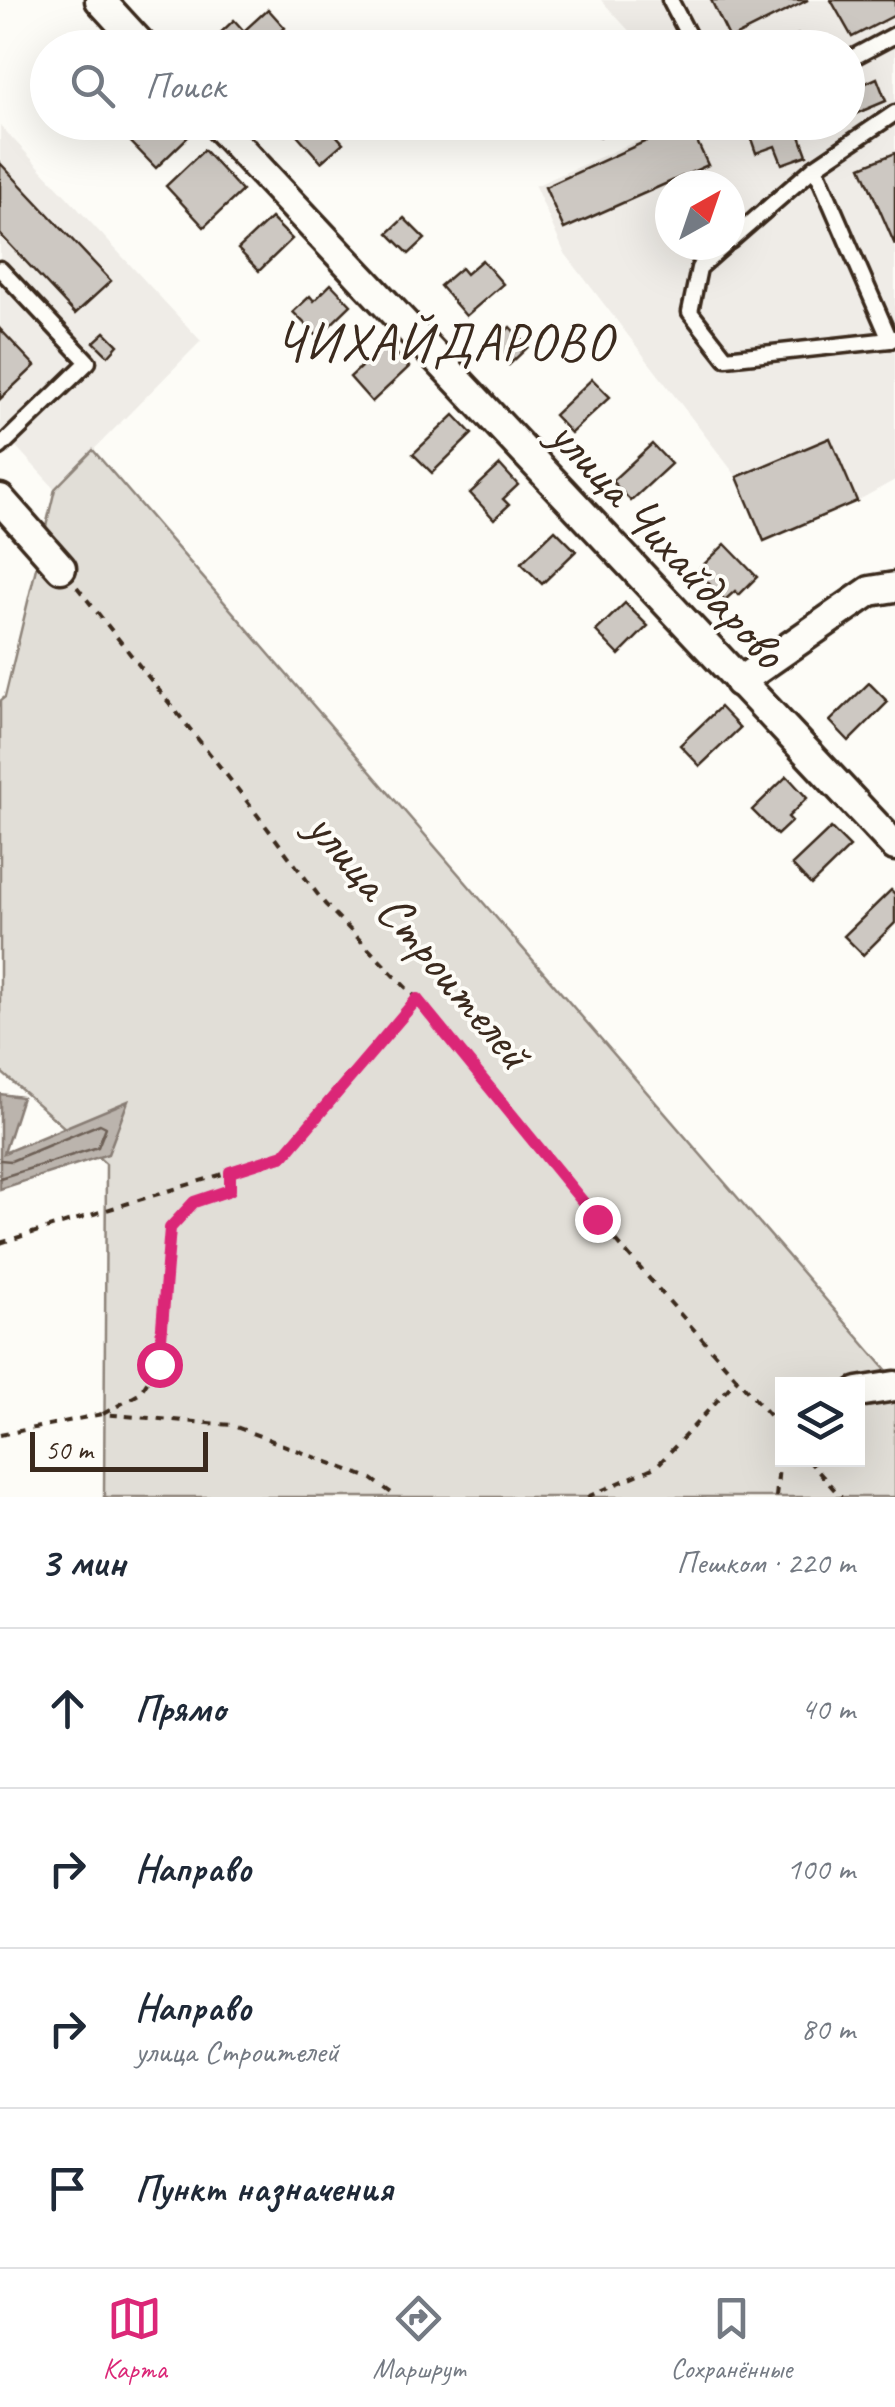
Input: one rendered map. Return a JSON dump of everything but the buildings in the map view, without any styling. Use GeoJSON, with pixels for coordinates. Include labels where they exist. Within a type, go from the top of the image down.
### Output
{"type":"FeatureCollection","features":[{"type":"Feature","properties":{"kind":"street"},"geometry":{"type":"LineString","coordinates":[[100,0],[128,30]]}},
{"type":"Feature","properties":{"kind":"street","name":"улица Чихайдарово"},"geometry":{"type":"LineString","coordinates":[[232,140],[895,846]]}},
{"type":"Feature","properties":{"kind":"street"},"geometry":{"type":"LineString","coordinates":[[0,499],[62,568]]}},
{"type":"Feature","properties":{"kind":"street"},"geometry":{"type":"LineString","coordinates":[[739,682],[870,591],[895,588]]}},
{"type":"Feature","properties":{"kind":"street"},"geometry":{"type":"LineString","coordinates":[[865,1391],[895,1386]]}},
{"type":"Feature","properties":{"kind":"lane"},"geometry":{"type":"LineString","coordinates":[[670,0],[686,30]]}},
{"type":"Feature","properties":{"kind":"lane"},"geometry":{"type":"LineString","coordinates":[[865,51],[895,35]]}},
{"type":"Feature","properties":{"kind":"lane"},"geometry":{"type":"LineString","coordinates":[[865,133],[895,113]]}},
{"type":"Feature","properties":{"kind":"lane"},"geometry":{"type":"LineString","coordinates":[[745,228],[815,167],[855,140]]}},
{"type":"Feature","properties":{"kind":"lane"},"geometry":{"type":"LineString","coordinates":[[708,260],[699,268],[690,312],[726,358],[893,339],[815,167]]}},
{"type":"Feature","properties":{"kind":"lane"},"geometry":{"type":"LineString","coordinates":[[0,269],[88,362],[0,447]]}},
{"type":"Feature","properties":{"kind":"path","name":"улица Строителей"},"geometry":{"type":"LineString","coordinates":[[62,568],[325,904],[417,999],[597,1219],[775,1424]]}},
{"type":"Feature","properties":{"kind":"path"},"geometry":{"type":"LineString","coordinates":[[0,1242],[284,1155],[417,999]]}},
{"type":"Feature","properties":{"kind":"path"},"geometry":{"type":"LineString","coordinates":[[102,1414],[139,1394],[159,1364],[170,1228],[194,1202],[230,1190],[230,1172]]}},
{"type":"Feature","properties":{"kind":"path"},"geometry":{"type":"LineString","coordinates":[[587,1497],[657,1466],[738,1378]]}},
{"type":"Feature","properties":{"kind":"path"},"geometry":{"type":"LineString","coordinates":[[0,1435],[102,1414],[230,1424],[372,1479],[397,1497]]}},
{"type":"Feature","properties":{"kind":"path"},"geometry":{"type":"LineString","coordinates":[[776,1497],[779,1467]]}},
{"type":"Feature","properties":{"kind":"path"},"geometry":{"type":"LineString","coordinates":[[814,1467],[841,1497]]}},
{"type":"Feature","properties":{"kind":"shaded area"},"geometry":{"type":"Polygon","coordinates":[[[601,0],[895,0],[895,480],[764,541],[737,477],[564,252],[535,186],[639,140],[865,140],[865,30],[628,30],[601,0]]]}},
{"type":"Feature","properties":{"kind":"shaded area"},"geometry":{"type":"Polygon","coordinates":[[[0,125],[201,341],[55,489],[0,429],[0,125]]]}},
{"type":"Feature","properties":{"kind":"shaded area"},"geometry":{"type":"Polygon","coordinates":[[[93,450],[895,1380],[895,1497],[104,1497],[106,1164],[0,1071],[0,701],[5,697],[55,489],[93,450]]]}},
{"type":"Feature","properties":{"kind":"water"},"geometry":{"type":"Polygon","coordinates":[[[0,1094],[22,1097],[4,1153],[128,1101],[108,1154],[0,1189],[0,1094]]]}},
{"type":"Feature","properties":{"kind":"district","name":"ЧИХАЙДАРОВО"},"geometry":{"type":"Point","coordinates":[445,341]}},
{"type":"Feature","properties":{"kind":"route"},"geometry":{"type":"LineString","coordinates":[[159,1364],[170,1228],[194,1202],[230,1190],[230,1172],[284,1155],[417,999],[597,1219]]}}]}
